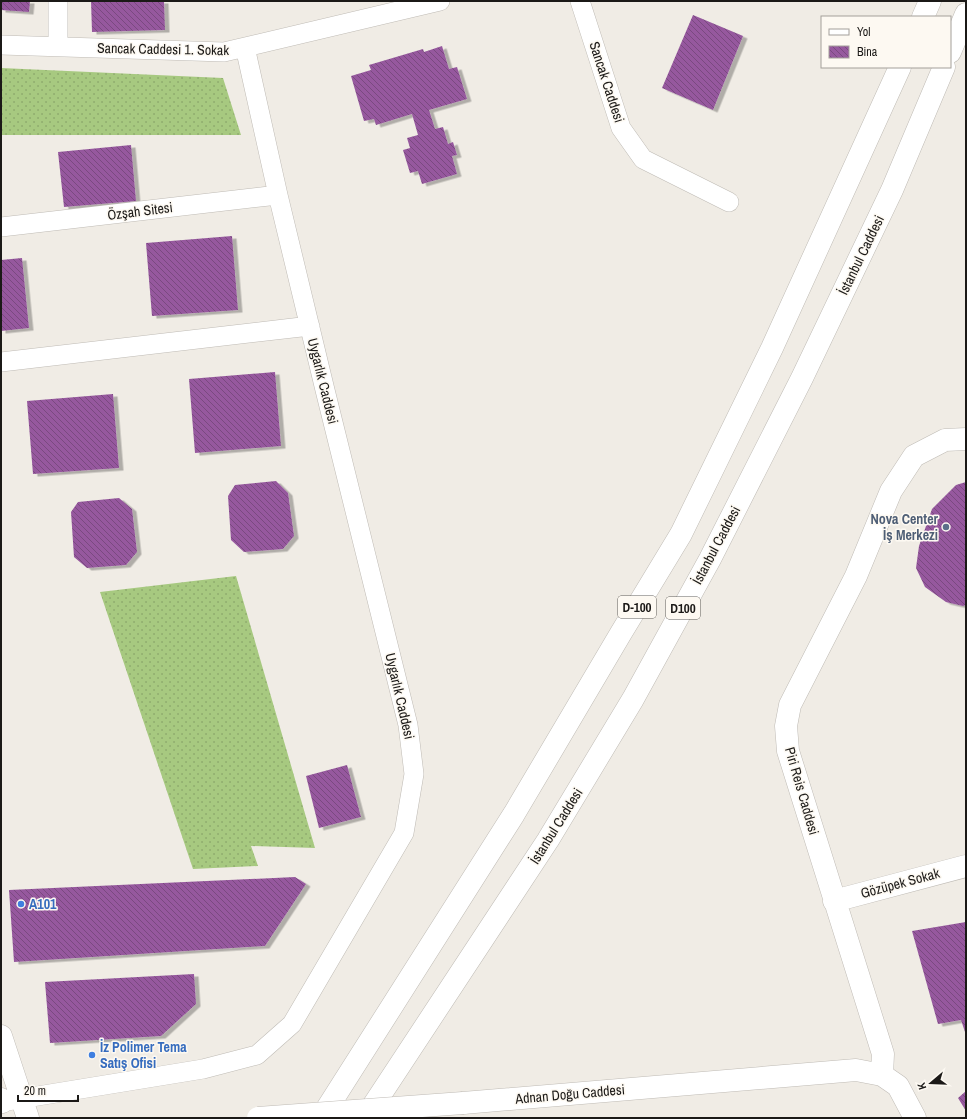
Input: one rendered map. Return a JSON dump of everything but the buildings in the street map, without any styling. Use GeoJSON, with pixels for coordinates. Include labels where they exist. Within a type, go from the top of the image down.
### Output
{"type":"FeatureCollection","features":[{"type":"Feature","properties":{"kind":"main road"},"geometry":{"type":"LineString","coordinates":[[923,16],[930,1]]}},
{"type":"Feature","properties":{"kind":"main road"},"geometry":{"type":"LineString","coordinates":[[951,50],[966,14]]}},
{"type":"Feature","properties":{"kind":"main road","name":"D-100"},"geometry":{"type":"LineString","coordinates":[[321,1118],[514,814],[681,534],[772,348],[900,68]]}},
{"type":"Feature","properties":{"kind":"main road","name":"İstanbul Caddesi"},"geometry":{"type":"LineString","coordinates":[[365,1118],[548,840],[633,699],[706,566],[802,378],[892,190],[944,68]]}},
{"type":"Feature","properties":{"kind":"main road","name":"Piri Reis Caddesi"},"geometry":{"type":"LineString","coordinates":[[882,1075],[883,1054],[788,751],[786,726],[790,705],[856,576],[891,491],[914,456],[945,440],[966,440]]}},
{"type":"Feature","properties":{"kind":"main road","name":"Gözüpek Sokak"},"geometry":{"type":"LineString","coordinates":[[834,900],[966,866]]}},
{"type":"Feature","properties":{"kind":"main road"},"geometry":{"type":"LineString","coordinates":[[1,1036],[15,1107]]}},
{"type":"Feature","properties":{"kind":"main road","name":"Adnan Doğu Caddesi"},"geometry":{"type":"LineString","coordinates":[[258,1118],[463,1103],[856,1070],[882,1075]]}},
{"type":"Feature","properties":{"kind":"main road"},"geometry":{"type":"LineString","coordinates":[[882,1075],[898,1086],[915,1118]]}},
{"type":"Feature","properties":{"kind":"street"},"geometry":{"type":"LineString","coordinates":[[58,1],[58,46]]}},
{"type":"Feature","properties":{"kind":"street","name":"Sancak Caddesi 1. Sokak"},"geometry":{"type":"LineString","coordinates":[[1,45],[224,52],[440,1]]}},
{"type":"Feature","properties":{"kind":"street","name":"Sancak Caddesi"},"geometry":{"type":"LineString","coordinates":[[580,1],[621,128],[643,159],[729,202]]}},
{"type":"Feature","properties":{"kind":"street","name":"Uygarlık Caddesi"},"geometry":{"type":"LineString","coordinates":[[15,1107],[203,1069],[257,1055],[292,1024],[404,833],[414,774],[408,725],[278,194],[245,47]]}},
{"type":"Feature","properties":{"kind":"street","name":"Özşah Sitesi"},"geometry":{"type":"LineString","coordinates":[[1,227],[278,194]]}},
{"type":"Feature","properties":{"kind":"street"},"geometry":{"type":"LineString","coordinates":[[1,362],[310,326]]}},
{"type":"Feature","properties":{"kind":"green space"},"geometry":{"type":"Polygon","coordinates":[[[1,68],[223,78],[241,135],[1,135],[1,68]]]}},
{"type":"Feature","properties":{"kind":"green space"},"geometry":{"type":"Polygon","coordinates":[[[236,576],[315,848],[251,846],[258,866],[193,869],[100,592],[236,576]]]}},
{"type":"Feature","properties":{"kind":"place","name":"Nova Center İş Merkezi"},"geometry":{"type":"Point","coordinates":[946,527]}},
{"type":"Feature","properties":{"kind":"place","name":"A101"},"geometry":{"type":"Point","coordinates":[21,904]}},
{"type":"Feature","properties":{"kind":"place","name":"İz Polimer Tema Satış Ofisi"},"geometry":{"type":"Point","coordinates":[92,1055]}}]}
